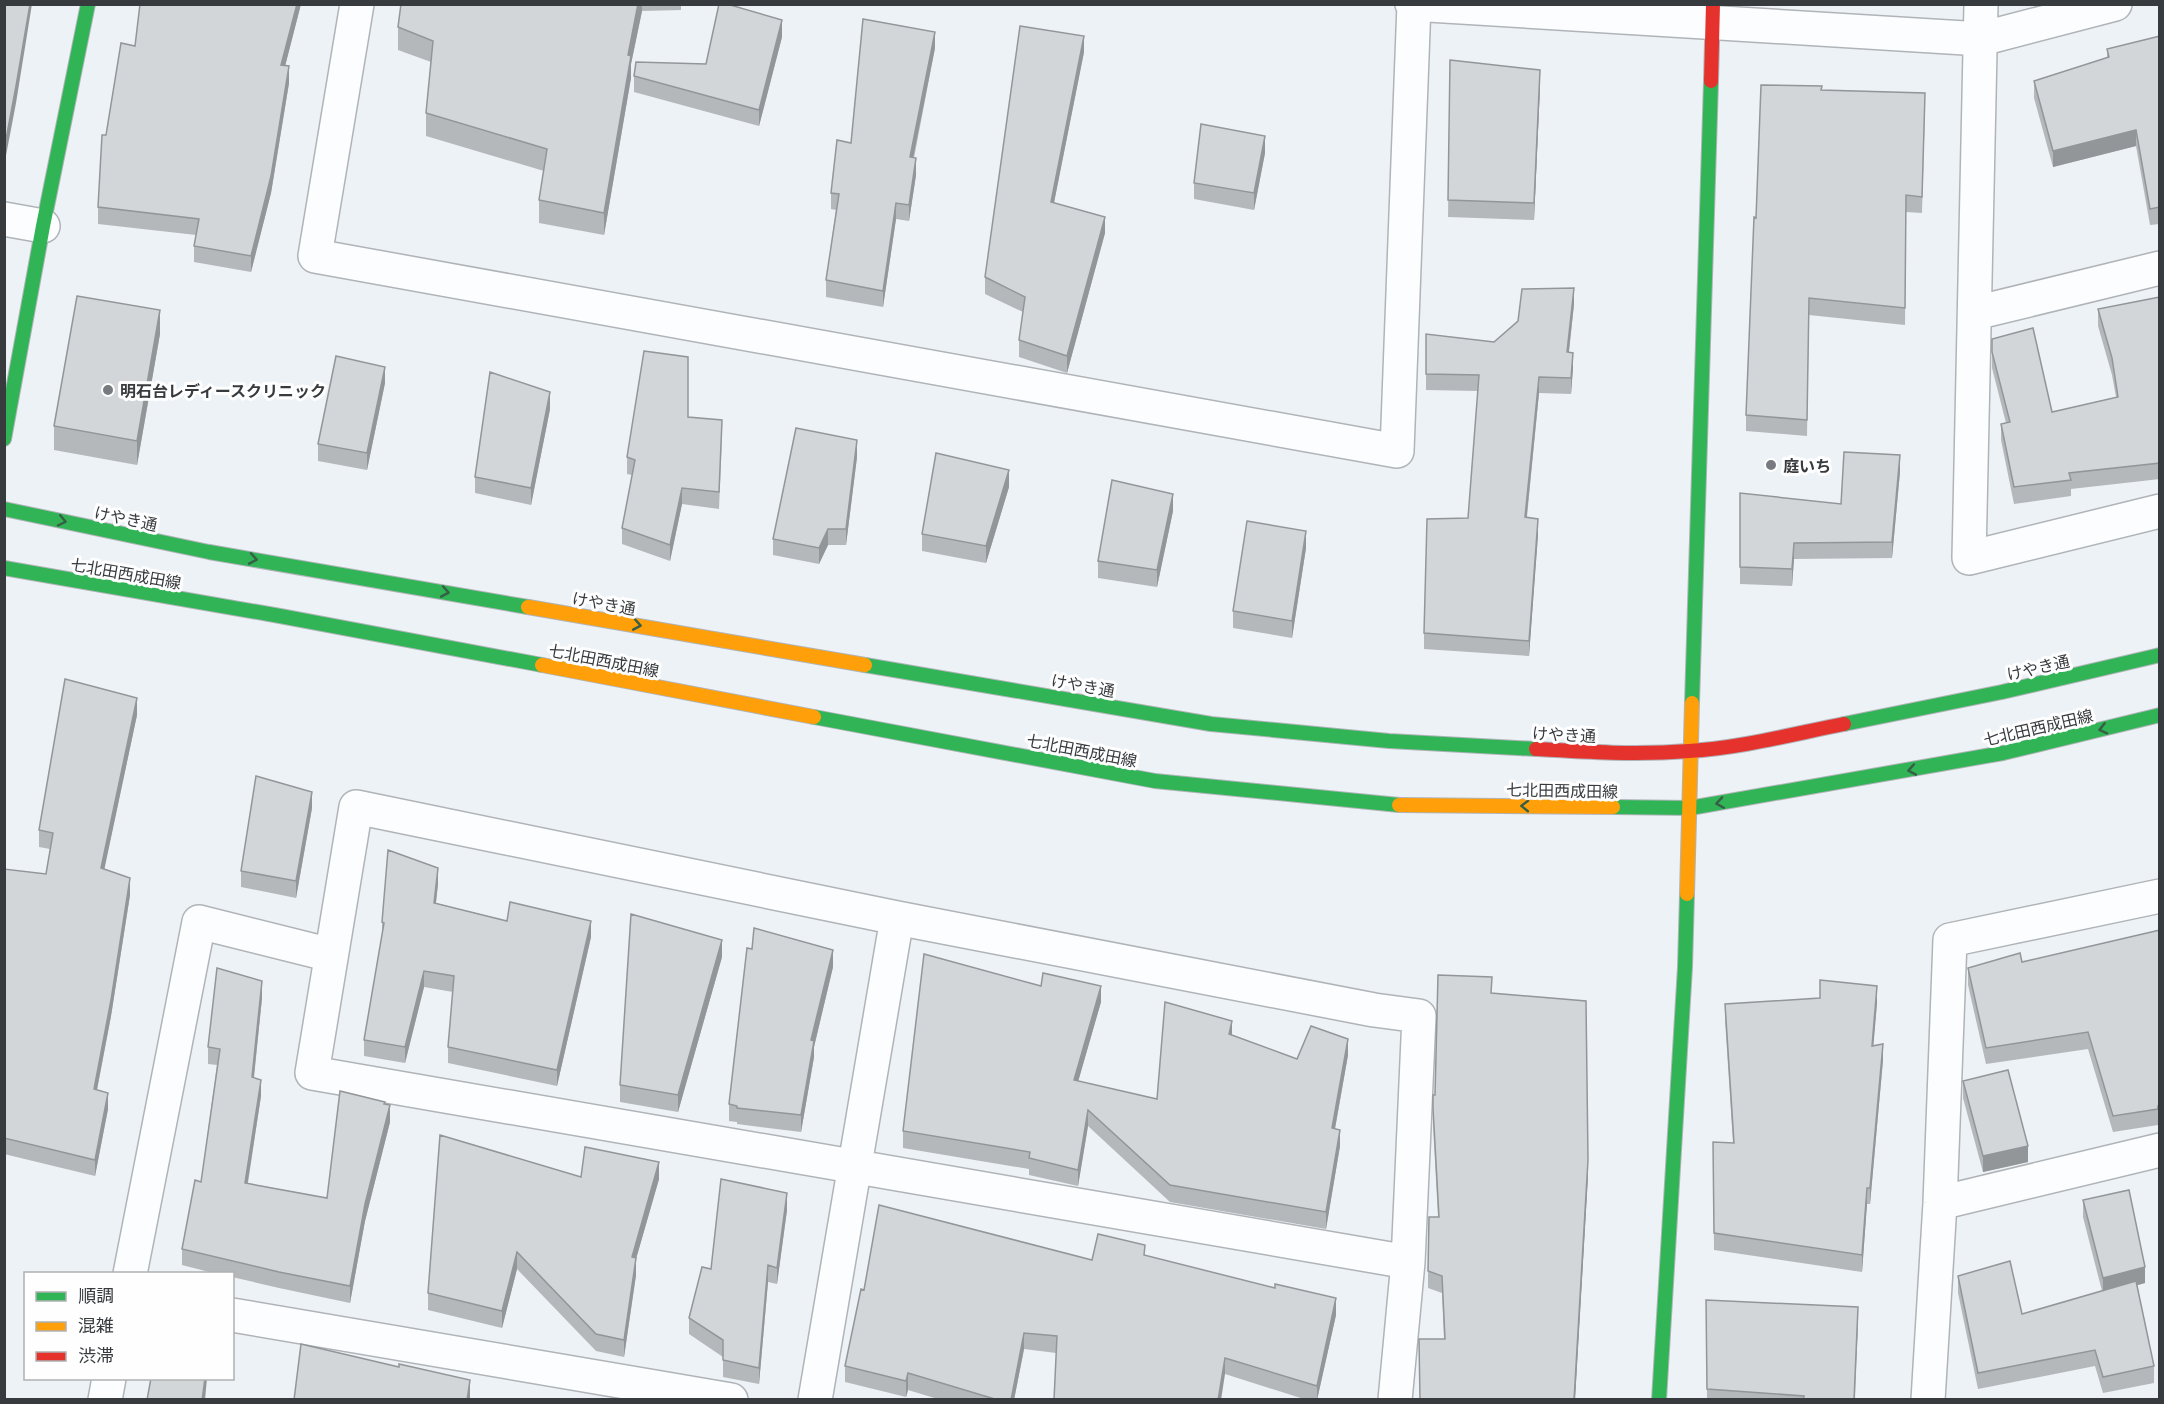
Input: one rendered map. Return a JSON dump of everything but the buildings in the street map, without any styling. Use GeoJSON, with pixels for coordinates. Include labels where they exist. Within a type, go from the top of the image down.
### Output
{"type":"FeatureCollection","features":[{"type":"Feature","properties":{"kind":"street"},"geometry":{"type":"LineString","coordinates":[[4,439],[43,226],[88,4]]}},
{"type":"Feature","properties":{"kind":"street"},"geometry":{"type":"LineString","coordinates":[[357,4],[315,256],[1397,451],[1414,5],[1713,13],[1981,39],[2115,4]]}},
{"type":"Feature","properties":{"kind":"street"},"geometry":{"type":"LineString","coordinates":[[1981,4],[1969,558],[2160,511]]}},
{"type":"Feature","properties":{"kind":"street"},"geometry":{"type":"LineString","coordinates":[[1659,1400],[1684,979],[1713,13]]}},
{"type":"Feature","properties":{"kind":"street"},"geometry":{"type":"LineString","coordinates":[[4,219],[43,226]]}},
{"type":"Feature","properties":{"kind":"street"},"geometry":{"type":"LineString","coordinates":[[1974,313],[2160,267]]}},
{"type":"Feature","properties":{"kind":"street","name":"けやき通"},"geometry":{"type":"LineString","coordinates":[[4,509],[209,552],[1211,724],[1389,741],[1620,754],[1691,751],[1756,741],[2002,692],[2160,655]]}},
{"type":"Feature","properties":{"kind":"street","name":"七北田西成田線"},"geometry":{"type":"LineString","coordinates":[[4,568],[280,616],[1155,781],[1399,805],[1690,808],[2003,753],[2160,715]]}},
{"type":"Feature","properties":{"kind":"street"},"geometry":{"type":"LineString","coordinates":[[1395,1400],[1408,1262],[1419,1016],[1374,1010],[897,918],[356,807],[312,1073],[1408,1262]]}},
{"type":"Feature","properties":{"kind":"street"},"geometry":{"type":"LineString","coordinates":[[1928,1400],[1941,1203],[1950,940],[2160,896]]}},
{"type":"Feature","properties":{"kind":"street"},"geometry":{"type":"LineString","coordinates":[[814,1400],[897,918]]}},
{"type":"Feature","properties":{"kind":"street"},"geometry":{"type":"LineString","coordinates":[[130,1272],[199,922],[332,955]]}},
{"type":"Feature","properties":{"kind":"street"},"geometry":{"type":"LineString","coordinates":[[1941,1203],[2160,1150]]}},
{"type":"Feature","properties":{"kind":"street"},"geometry":{"type":"LineString","coordinates":[[234,1315],[731,1400]]}},
{"type":"Feature","properties":{"kind":"street"},"geometry":{"type":"LineString","coordinates":[[105,1400],[109,1380]]}},
{"type":"Feature","properties":{"kind":"traffic: fast"},"geometry":{"type":"LineString","coordinates":[[4,439],[43,226],[88,4]]}},
{"type":"Feature","properties":{"kind":"traffic: fast"},"geometry":{"type":"LineString","coordinates":[[1692,703],[1711,81]]}},
{"type":"Feature","properties":{"kind":"traffic: fast"},"geometry":{"type":"LineString","coordinates":[[4,509],[209,552],[528,607]]}},
{"type":"Feature","properties":{"kind":"traffic: fast"},"geometry":{"type":"LineString","coordinates":[[4,568],[542,665]]}},
{"type":"Feature","properties":{"kind":"traffic: fast"},"geometry":{"type":"LineString","coordinates":[[1844,724],[2002,692],[2160,655]]}},
{"type":"Feature","properties":{"kind":"traffic: fast"},"geometry":{"type":"LineString","coordinates":[[865,665],[1211,724],[1389,741],[1536,749]]}},
{"type":"Feature","properties":{"kind":"traffic: fast"},"geometry":{"type":"LineString","coordinates":[[1613,807],[1690,808],[2003,753],[2160,715]]}},
{"type":"Feature","properties":{"kind":"traffic: fast"},"geometry":{"type":"LineString","coordinates":[[814,717],[1155,781],[1399,805]]}},
{"type":"Feature","properties":{"kind":"traffic: fast"},"geometry":{"type":"LineString","coordinates":[[1659,1400],[1685,967],[1687,894]]}},
{"type":"Feature","properties":{"kind":"traffic: slow"},"geometry":{"type":"LineString","coordinates":[[528,607],[865,665]]}},
{"type":"Feature","properties":{"kind":"traffic: slow"},"geometry":{"type":"LineString","coordinates":[[542,665],[814,717]]}},
{"type":"Feature","properties":{"kind":"traffic: slow"},"geometry":{"type":"LineString","coordinates":[[1687,894],[1692,703]]}},
{"type":"Feature","properties":{"kind":"traffic: slow"},"geometry":{"type":"LineString","coordinates":[[1399,805],[1613,807]]}},
{"type":"Feature","properties":{"kind":"traffic: jam"},"geometry":{"type":"LineString","coordinates":[[1711,81],[1713,4]]}},
{"type":"Feature","properties":{"kind":"traffic: jam"},"geometry":{"type":"LineString","coordinates":[[1536,749],[1631,753],[1689,751],[1747,744],[1844,724]]}},
{"type":"Feature","properties":{"kind":"place","name":"明石台レディースクリニック"},"geometry":{"type":"Point","coordinates":[108,390]}},
{"type":"Feature","properties":{"kind":"place","name":"庭いち"},"geometry":{"type":"Point","coordinates":[1771,465]}}]}
